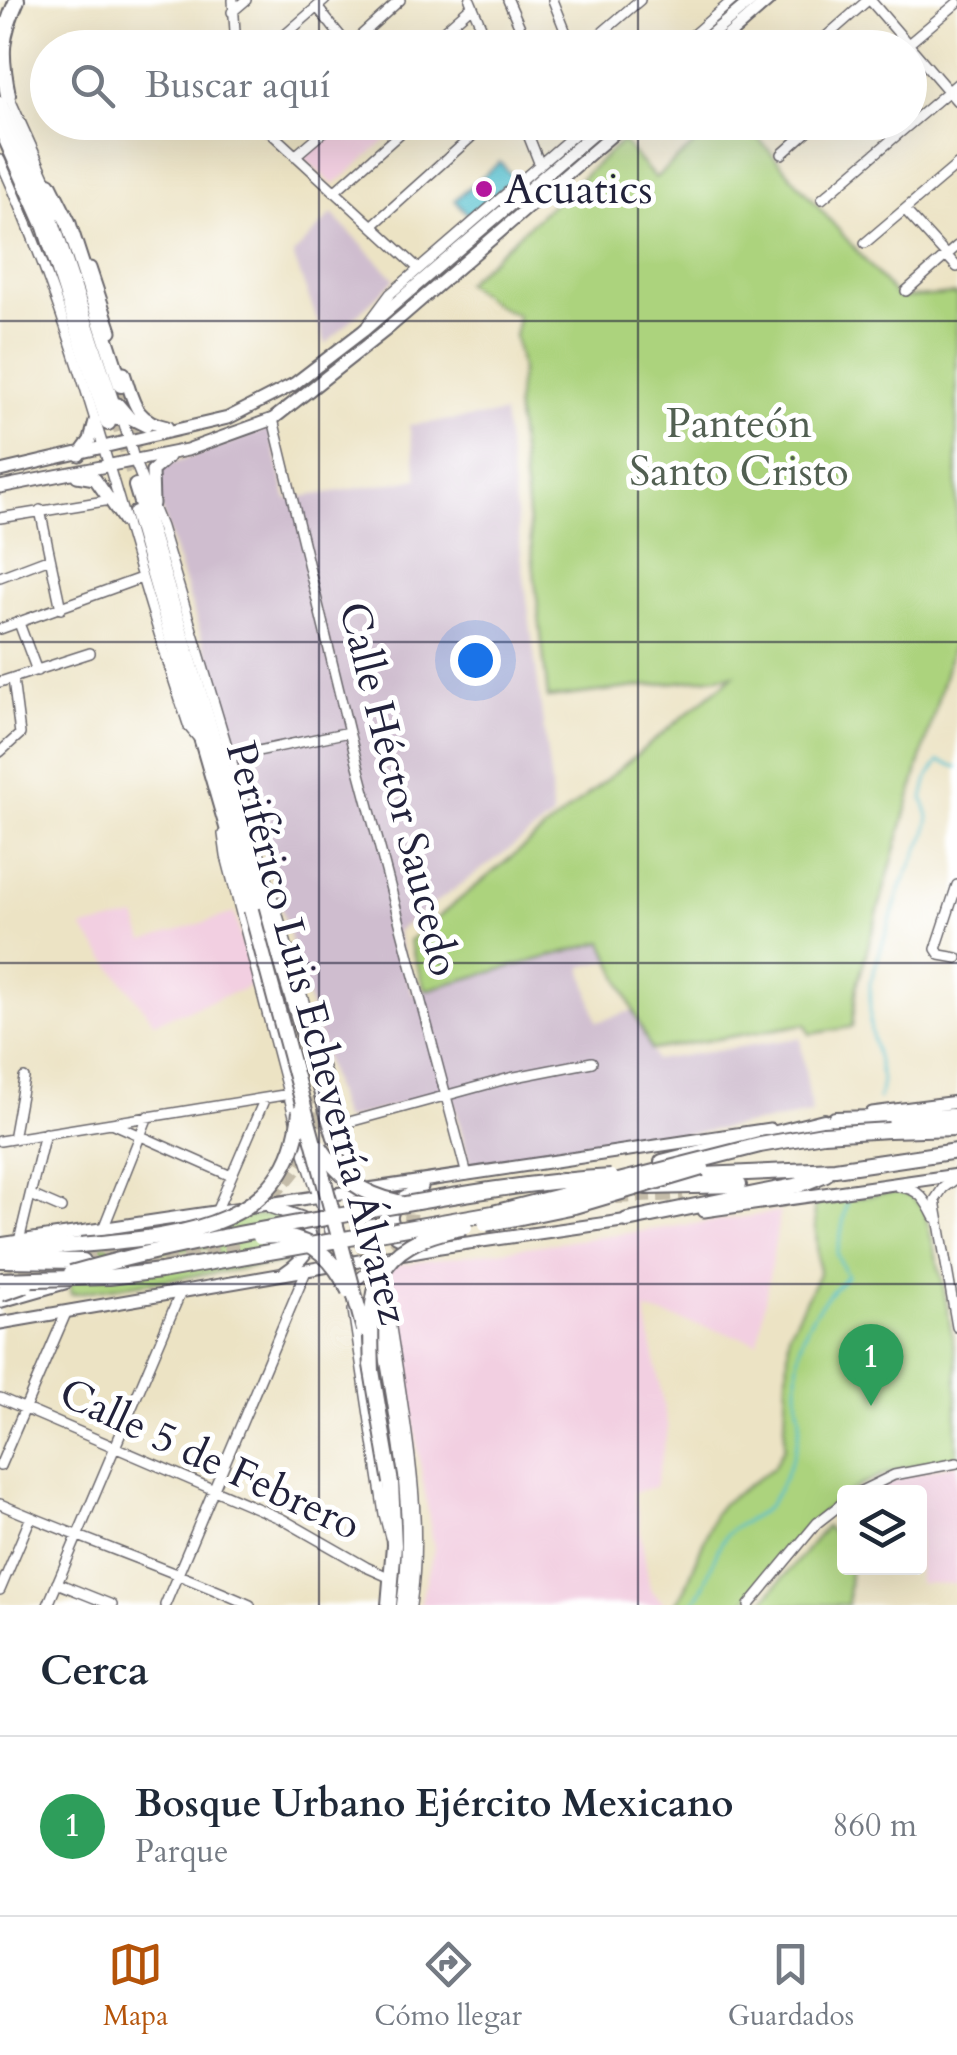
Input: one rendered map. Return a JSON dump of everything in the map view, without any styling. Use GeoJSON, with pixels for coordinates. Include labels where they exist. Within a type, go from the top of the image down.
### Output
{"type":"FeatureCollection","features":[{"type":"Feature","properties":{"kind":"highway"},"geometry":{"type":"LineString","coordinates":[[0,16],[16,0]]}},
{"type":"Feature","properties":{"kind":"highway"},"geometry":{"type":"LineString","coordinates":[[16,0],[1,47],[4,99],[76,268]]}},
{"type":"Feature","properties":{"kind":"highway"},"geometry":{"type":"LineString","coordinates":[[0,126],[45,227],[110,418]]}},
{"type":"Feature","properties":{"kind":"highway"},"geometry":{"type":"LineString","coordinates":[[0,138],[65,308],[76,326]]}},
{"type":"Feature","properties":{"kind":"highway"},"geometry":{"type":"LineString","coordinates":[[46,191],[62,205],[121,385]]}},
{"type":"Feature","properties":{"kind":"highway"},"geometry":{"type":"LineString","coordinates":[[46,191],[110,418]]}},
{"type":"Feature","properties":{"kind":"highway","name":"Periférico Luis Echeverría Álvarez"},"geometry":{"type":"LineString","coordinates":[[130,489],[148,506],[226,758],[294,1003],[337,1134]]}},
{"type":"Feature","properties":{"kind":"highway","name":"Periférico Luis Echeverría Álvarez"},"geometry":{"type":"LineString","coordinates":[[130,489],[356,1292],[390,1484],[394,1545],[390,1605]]}},
{"type":"Feature","properties":{"kind":"highway"},"geometry":{"type":"LineString","coordinates":[[0,1247],[81,1245],[181,1233],[222,1220],[269,1190],[295,1144],[302,1097],[294,1003]]}},
{"type":"Feature","properties":{"kind":"highway"},"geometry":{"type":"LineString","coordinates":[[0,1280],[132,1274],[353,1238],[527,1206],[760,1145],[889,1120],[957,1116]]}},
{"type":"Feature","properties":{"kind":"highway"},"geometry":{"type":"LineString","coordinates":[[662,1162],[830,1120],[860,1118],[957,1128]]}},
{"type":"Feature","properties":{"kind":"highway"},"geometry":{"type":"LineString","coordinates":[[372,1372],[370,1311],[375,1286],[389,1262],[420,1238],[574,1206],[889,1120]]}},
{"type":"Feature","properties":{"kind":"highway"},"geometry":{"type":"LineString","coordinates":[[309,1130],[334,1167],[356,1186],[396,1202],[524,1189],[696,1187],[813,1176]]}},
{"type":"Feature","properties":{"kind":"highway"},"geometry":{"type":"LineString","coordinates":[[0,1297],[134,1256],[531,1184],[607,1177],[730,1176],[836,1169],[957,1152]]}},
{"type":"Feature","properties":{"kind":"highway"},"geometry":{"type":"LineString","coordinates":[[683,1194],[749,1190],[836,1169]]}},
{"type":"Feature","properties":{"kind":"highway"},"geometry":{"type":"LineString","coordinates":[[627,1220],[798,1185],[836,1169]]}},
{"type":"Feature","properties":{"kind":"highway"},"geometry":{"type":"LineString","coordinates":[[0,1297],[152,1256],[252,1238],[294,1237],[321,1252],[340,1275],[368,1354]]}},
{"type":"Feature","properties":{"kind":"highway"},"geometry":{"type":"LineString","coordinates":[[0,1260],[84,1261]]}},
{"type":"Feature","properties":{"kind":"highway","name":"Periférico Luis Echeverría Álvarez"},"geometry":{"type":"LineString","coordinates":[[382,1326],[409,1513],[407,1605]]}},
{"type":"Feature","properties":{"kind":"main road"},"geometry":{"type":"LineString","coordinates":[[713,30],[752,0]]}},
{"type":"Feature","properties":{"kind":"main road"},"geometry":{"type":"LineString","coordinates":[[735,30],[770,0]]}},
{"type":"Feature","properties":{"kind":"main road"},"geometry":{"type":"LineString","coordinates":[[0,471],[201,426],[254,407],[294,384],[363,331],[595,140]]}},
{"type":"Feature","properties":{"kind":"main road"},"geometry":{"type":"LineString","coordinates":[[0,487],[173,454],[273,418],[386,330],[597,140]]}},
{"type":"Feature","properties":{"kind":"main road"},"geometry":{"type":"LineString","coordinates":[[62,205],[76,228],[136,408],[147,422],[167,427]]}},
{"type":"Feature","properties":{"kind":"main road"},"geometry":{"type":"LineString","coordinates":[[79,455],[110,418],[130,418],[145,426],[201,426]]}},
{"type":"Feature","properties":{"kind":"main road"},"geometry":{"type":"LineString","coordinates":[[148,506],[152,470],[173,454]]}},
{"type":"Feature","properties":{"kind":"main road"},"geometry":{"type":"LineString","coordinates":[[48,477],[95,479],[130,489],[125,522]]}},
{"type":"Feature","properties":{"kind":"main road"},"geometry":{"type":"LineString","coordinates":[[889,1120],[957,1102]]}},
{"type":"Feature","properties":{"kind":"main road"},"geometry":{"type":"LineString","coordinates":[[0,1247],[830,1120]]}},
{"type":"Feature","properties":{"kind":"main road"},"geometry":{"type":"LineString","coordinates":[[0,1323],[440,1247],[957,1177]]}},
{"type":"Feature","properties":{"kind":"main road"},"geometry":{"type":"LineString","coordinates":[[440,1180],[398,1198],[391,1216],[396,1236],[402,1241],[440,1247]]}},
{"type":"Feature","properties":{"kind":"main road"},"geometry":{"type":"LineString","coordinates":[[257,1205],[291,1212],[306,1222],[310,1232],[304,1257],[280,1275]]}},
{"type":"Feature","properties":{"kind":"street"},"geometry":{"type":"LineString","coordinates":[[233,0],[234,30]]}},
{"type":"Feature","properties":{"kind":"street"},"geometry":{"type":"LineString","coordinates":[[232,12],[246,0]]}},
{"type":"Feature","properties":{"kind":"street"},"geometry":{"type":"LineString","coordinates":[[367,30],[400,0]]}},
{"type":"Feature","properties":{"kind":"street"},"geometry":{"type":"LineString","coordinates":[[508,0],[520,30]]}},
{"type":"Feature","properties":{"kind":"street"},"geometry":{"type":"LineString","coordinates":[[553,0],[565,30]]}},
{"type":"Feature","properties":{"kind":"street"},"geometry":{"type":"LineString","coordinates":[[605,30],[640,0]]}},
{"type":"Feature","properties":{"kind":"street"},"geometry":{"type":"LineString","coordinates":[[706,30],[732,0]]}},
{"type":"Feature","properties":{"kind":"street"},"geometry":{"type":"LineString","coordinates":[[835,30],[869,0],[893,30]]}},
{"type":"Feature","properties":{"kind":"street"},"geometry":{"type":"LineString","coordinates":[[925,30],[957,2]]}},
{"type":"Feature","properties":{"kind":"street"},"geometry":{"type":"LineString","coordinates":[[290,30],[321,3],[338,30]]}},
{"type":"Feature","properties":{"kind":"street"},"geometry":{"type":"LineString","coordinates":[[443,30],[471,3],[482,30]]}},
{"type":"Feature","properties":{"kind":"street"},"geometry":{"type":"LineString","coordinates":[[927,64],[953,87],[957,101]]}},
{"type":"Feature","properties":{"kind":"street"},"geometry":{"type":"LineString","coordinates":[[0,78],[4,99]]}},
{"type":"Feature","properties":{"kind":"street"},"geometry":{"type":"LineString","coordinates":[[927,109],[953,87]]}},
{"type":"Feature","properties":{"kind":"street"},"geometry":{"type":"LineString","coordinates":[[278,140],[419,270]]}},
{"type":"Feature","properties":{"kind":"street"},"geometry":{"type":"LineString","coordinates":[[295,156],[314,140]]}},
{"type":"Feature","properties":{"kind":"street"},"geometry":{"type":"LineString","coordinates":[[334,192],[393,140]]}},
{"type":"Feature","properties":{"kind":"street"},"geometry":{"type":"LineString","coordinates":[[372,226],[468,140]]}},
{"type":"Feature","properties":{"kind":"street"},"geometry":{"type":"LineString","coordinates":[[530,140],[540,165]]}},
{"type":"Feature","properties":{"kind":"street"},"geometry":{"type":"LineString","coordinates":[[363,331],[384,301],[567,140]]}},
{"type":"Feature","properties":{"kind":"street"},"geometry":{"type":"LineString","coordinates":[[782,154],[798,140]]}},
{"type":"Feature","properties":{"kind":"street"},"geometry":{"type":"LineString","coordinates":[[822,200],[892,140]]}},
{"type":"Feature","properties":{"kind":"street"},"geometry":{"type":"LineString","coordinates":[[0,160],[50,288],[110,418],[130,443],[136,462],[130,489]]}},
{"type":"Feature","properties":{"kind":"street"},"geometry":{"type":"LineString","coordinates":[[865,243],[957,165]]}},
{"type":"Feature","properties":{"kind":"street"},"geometry":{"type":"LineString","coordinates":[[905,210],[957,267]]}},
{"type":"Feature","properties":{"kind":"street"},"geometry":{"type":"LineString","coordinates":[[906,291],[957,246]]}},
{"type":"Feature","properties":{"kind":"street"},"geometry":{"type":"LineString","coordinates":[[76,268],[110,418],[104,449],[110,467],[130,489]]}},
{"type":"Feature","properties":{"kind":"street","name":"Calle Héctor Saucedo"},"geometry":{"type":"LineString","coordinates":[[273,418],[349,732],[466,1175]]}},
{"type":"Feature","properties":{"kind":"street"},"geometry":{"type":"LineString","coordinates":[[0,518],[130,489]]}},
{"type":"Feature","properties":{"kind":"street"},"geometry":{"type":"LineString","coordinates":[[40,510],[60,608]]}},
{"type":"Feature","properties":{"kind":"street"},"geometry":{"type":"LineString","coordinates":[[125,522],[189,728],[200,740]]}},
{"type":"Feature","properties":{"kind":"street"},"geometry":{"type":"LineString","coordinates":[[0,577],[50,558]]}},
{"type":"Feature","properties":{"kind":"street"},"geometry":{"type":"LineString","coordinates":[[0,629],[140,578]]}},
{"type":"Feature","properties":{"kind":"street"},"geometry":{"type":"LineString","coordinates":[[20,624],[37,671]]}},
{"type":"Feature","properties":{"kind":"street"},"geometry":{"type":"LineString","coordinates":[[0,682],[90,654]]}},
{"type":"Feature","properties":{"kind":"street"},"geometry":{"type":"LineString","coordinates":[[0,752],[20,734],[12,680]]}},
{"type":"Feature","properties":{"kind":"street"},"geometry":{"type":"LineString","coordinates":[[349,732],[226,758],[337,1134],[350,1151],[385,1284],[416,1504],[417,1548],[407,1605]]}},
{"type":"Feature","properties":{"kind":"street"},"geometry":{"type":"LineString","coordinates":[[220,806],[226,856],[302,1097],[307,1163],[350,1292],[384,1514],[394,1545]]}},
{"type":"Feature","properties":{"kind":"street"},"geometry":{"type":"LineString","coordinates":[[957,885],[936,949],[944,957],[957,958]]}},
{"type":"Feature","properties":{"kind":"street"},"geometry":{"type":"LineString","coordinates":[[944,920],[957,922]]}},
{"type":"Feature","properties":{"kind":"street"},"geometry":{"type":"LineString","coordinates":[[337,1134],[446,1096],[510,1078],[592,1062]]}},
{"type":"Feature","properties":{"kind":"street"},"geometry":{"type":"LineString","coordinates":[[13,1139],[24,1078]]}},
{"type":"Feature","properties":{"kind":"street"},"geometry":{"type":"LineString","coordinates":[[0,1141],[266,1098],[302,1097]]}},
{"type":"Feature","properties":{"kind":"street"},"geometry":{"type":"LineString","coordinates":[[216,1212],[266,1098]]}},
{"type":"Feature","properties":{"kind":"street"},"geometry":{"type":"LineString","coordinates":[[103,1229],[148,1116]]}},
{"type":"Feature","properties":{"kind":"street"},"geometry":{"type":"LineString","coordinates":[[112,1123],[231,1176]]}},
{"type":"Feature","properties":{"kind":"street"},"geometry":{"type":"LineString","coordinates":[[20,1241],[45,1133]]}},
{"type":"Feature","properties":{"kind":"street"},"geometry":{"type":"LineString","coordinates":[[307,1163],[324,1175],[332,1175],[344,1168],[350,1151]]}},
{"type":"Feature","properties":{"kind":"street"},"geometry":{"type":"LineString","coordinates":[[957,1177],[935,1200],[957,1327]]}},
{"type":"Feature","properties":{"kind":"street"},"geometry":{"type":"LineString","coordinates":[[886,1186],[906,1188],[922,1196],[938,1226]]}},
{"type":"Feature","properties":{"kind":"street"},"geometry":{"type":"LineString","coordinates":[[31,1195],[61,1208]]}},
{"type":"Feature","properties":{"kind":"street"},"geometry":{"type":"LineString","coordinates":[[165,1605],[306,1271]]}},
{"type":"Feature","properties":{"kind":"street"},"geometry":{"type":"LineString","coordinates":[[350,1292],[354,1280],[364,1275],[385,1284]]}},
{"type":"Feature","properties":{"kind":"street"},"geometry":{"type":"LineString","coordinates":[[48,1605],[180,1294]]}},
{"type":"Feature","properties":{"kind":"street"},"geometry":{"type":"LineString","coordinates":[[0,1466],[66,1313]]}},
{"type":"Feature","properties":{"kind":"street","name":"Calle 5 de Febrero"},"geometry":{"type":"LineString","coordinates":[[0,1398],[301,1528],[393,1579]]}},
{"type":"Feature","properties":{"kind":"street"},"geometry":{"type":"LineString","coordinates":[[874,1485],[894,1475],[957,1463]]}},
{"type":"Feature","properties":{"kind":"street"},"geometry":{"type":"LineString","coordinates":[[0,1504],[250,1605]]}},
{"type":"Feature","properties":{"kind":"street"},"geometry":{"type":"LineString","coordinates":[[749,1605],[818,1523],[837,1508]]}},
{"type":"Feature","properties":{"kind":"street"},"geometry":{"type":"LineString","coordinates":[[0,1590],[30,1518]]}},
{"type":"Feature","properties":{"kind":"street"},"geometry":{"type":"LineString","coordinates":[[58,1583],[112,1605]]}},
{"type":"Feature","properties":{"kind":"shaded area"},"geometry":{"type":"Polygon","coordinates":[[[322,140],[386,140],[334,185],[302,157],[322,140]]]}},
{"type":"Feature","properties":{"kind":"shaded area"},"geometry":{"type":"Polygon","coordinates":[[[332,214],[395,279],[326,344],[293,255],[332,214]]]}},
{"type":"Feature","properties":{"kind":"shaded area"},"geometry":{"type":"Polygon","coordinates":[[[503,414],[552,818],[397,931],[412,994],[602,943],[611,960],[582,967],[597,1022],[634,1010],[655,1060],[800,1038],[812,1114],[471,1169],[451,1091],[343,1120],[149,469],[269,428],[287,499],[418,479],[409,425],[503,414]]]}},
{"type":"Feature","properties":{"kind":"shaded area"},"geometry":{"type":"Polygon","coordinates":[[[234,913],[254,985],[154,1022],[82,928],[136,917],[144,941],[234,913]]]}},
{"type":"Feature","properties":{"kind":"shaded area"},"geometry":{"type":"Polygon","coordinates":[[[780,1212],[758,1342],[645,1310],[668,1428],[655,1487],[634,1492],[650,1589],[666,1605],[420,1605],[434,1549],[388,1266],[780,1212]]]}},
{"type":"Feature","properties":{"kind":"shaded area"},"geometry":{"type":"Polygon","coordinates":[[[957,1463],[957,1584],[918,1583],[918,1575],[927,1575],[927,1485],[875,1484],[957,1463]]]}},
{"type":"Feature","properties":{"kind":"green space","name":"Panteón Santo Cristo"},"geometry":{"type":"Polygon","coordinates":[[[700,140],[760,140],[898,298],[957,294],[957,631],[857,986],[852,1027],[810,1034],[806,1024],[651,1050],[603,942],[425,990],[409,941],[734,675],[548,698],[516,406],[521,369],[515,336],[518,316],[465,283],[622,141],[655,178],[700,140]]]}},
{"type":"Feature","properties":{"kind":"green space"},"geometry":{"type":"Polygon","coordinates":[[[895,1192],[911,1196],[924,1209],[943,1283],[957,1364],[957,1457],[916,1465],[861,1485],[837,1485],[837,1501],[789,1547],[742,1605],[674,1605],[685,1590],[714,1514],[774,1467],[784,1447],[789,1332],[819,1274],[814,1204],[895,1192]]]}},
{"type":"Feature","properties":{"kind":"green space"},"geometry":{"type":"Polygon","coordinates":[[[276,1213],[292,1219],[302,1235],[298,1258],[287,1262],[71,1294],[69,1267],[216,1257],[216,1248],[56,1258],[56,1253],[100,1246],[181,1241],[176,1226],[276,1213]]]}},
{"type":"Feature","properties":{"kind":"green space"},"geometry":{"type":"Polygon","coordinates":[[[826,1527],[837,1542],[837,1575],[850,1575],[848,1605],[760,1605],[826,1527]]]}},
{"type":"Feature","properties":{"kind":"water","name":"Acuatics"},"geometry":{"type":"Polygon","coordinates":[[[500,162],[514,178],[469,216],[455,200],[500,162]]]}},
{"type":"Feature","properties":{"kind":"waterway"},"geometry":{"type":"LineString","coordinates":[[879,1099],[882,1080],[870,1026],[870,983],[901,887],[926,834],[929,816],[923,799],[928,777],[939,761],[957,767]]}},
{"type":"Feature","properties":{"kind":"waterway"},"geometry":{"type":"LineString","coordinates":[[692,1605],[722,1541],[772,1501],[791,1461],[800,1418],[799,1351],[810,1320],[847,1276],[837,1255],[847,1202]]}},
{"type":"Feature","properties":{"kind":"tunnel"},"geometry":{"type":"LineString","coordinates":[[121,385],[134,450]]}},
{"type":"Feature","properties":{"kind":"tunnel"},"geometry":{"type":"LineString","coordinates":[[117,418],[136,486]]}},
{"type":"Feature","properties":{"kind":"tunnel"},"geometry":{"type":"LineString","coordinates":[[254,1208],[281,1186],[301,1161],[313,1131],[314,1097]]}},
{"type":"Feature","properties":{"kind":"tunnel"},"geometry":{"type":"LineString","coordinates":[[335,1137],[351,1183]]}},
{"type":"Feature","properties":{"kind":"tunnel"},"geometry":{"type":"LineString","coordinates":[[347,1182],[370,1272]]}},
{"type":"Feature","properties":{"kind":"tunnel"},"geometry":{"type":"LineString","coordinates":[[616,1197],[683,1194]]}},
{"type":"Feature","properties":{"kind":"tunnel"},"geometry":{"type":"LineString","coordinates":[[365,1205],[388,1219],[419,1221]]}},
{"type":"Feature","properties":{"kind":"tunnel"},"geometry":{"type":"LineString","coordinates":[[379,1262],[397,1245],[432,1230]]}},
{"type":"Feature","properties":{"kind":"tunnel"},"geometry":{"type":"LineString","coordinates":[[310,1246],[346,1257],[372,1282]]}},
{"type":"Feature","properties":{"kind":"tunnel"},"geometry":{"type":"LineString","coordinates":[[1,1279],[70,1256],[115,1248]]}},
{"type":"Feature","properties":{"kind":"tunnel"},"geometry":{"type":"LineString","coordinates":[[141,1259],[244,1250]]}},
{"type":"Feature","properties":{"kind":"place","name":"Acuatics"},"geometry":{"type":"Point","coordinates":[484,189]}},
{"type":"Feature","properties":{"kind":"place","name":"Bosque Urbano Ejército Mexicano"},"geometry":{"type":"Point","coordinates":[871,1406]}}]}
